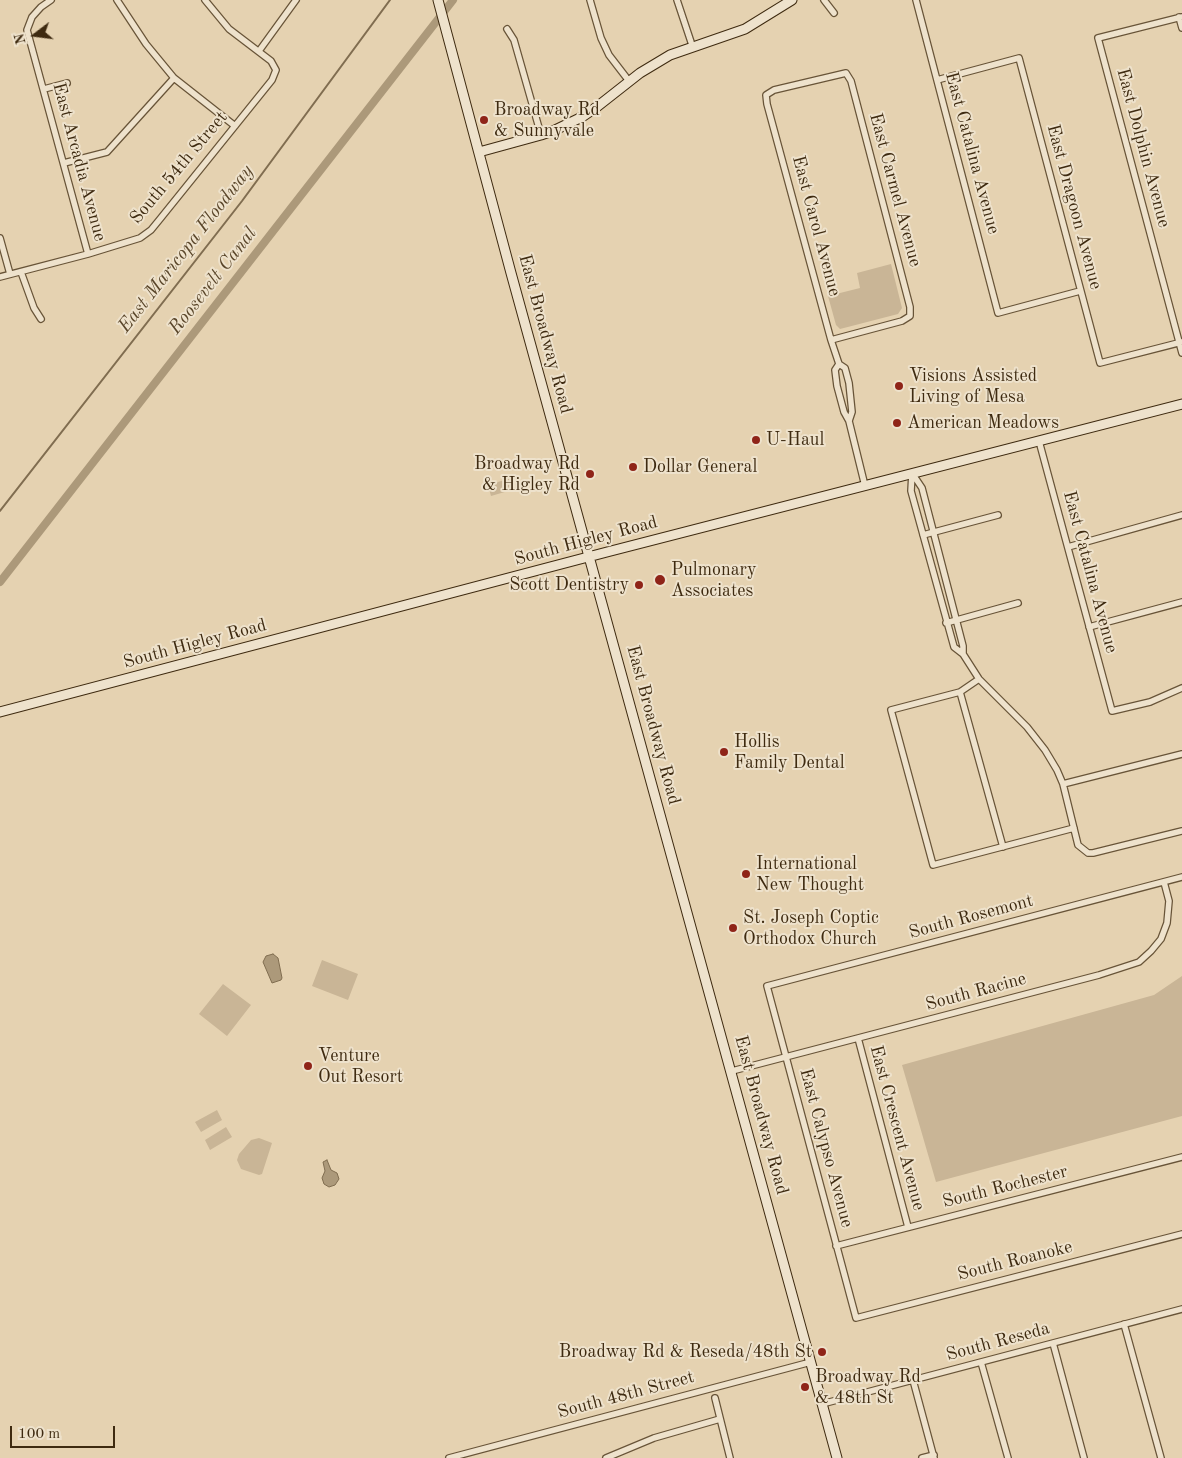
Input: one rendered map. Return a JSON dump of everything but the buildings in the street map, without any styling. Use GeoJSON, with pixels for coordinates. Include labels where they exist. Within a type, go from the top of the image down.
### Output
{"type":"FeatureCollection","features":[{"type":"Feature","properties":{"kind":"main road"},"geometry":{"type":"LineString","coordinates":[[479,152],[541,135],[582,116],[652,64],[692,45],[745,29],[787,1]]}},
{"type":"Feature","properties":{"kind":"main road","name":"East Broadway Road"},"geometry":{"type":"LineString","coordinates":[[439,4],[837,1458]]}},
{"type":"Feature","properties":{"kind":"main road","name":"South Higley Road"},"geometry":{"type":"LineString","coordinates":[[0,712],[590,556],[1182,404]]}},
{"type":"Feature","properties":{"kind":"street","name":"East Arcadia Avenue"},"geometry":{"type":"LineString","coordinates":[[51,0],[32,17],[27,30],[88,254]]}},
{"type":"Feature","properties":{"kind":"street"},"geometry":{"type":"LineString","coordinates":[[117,0],[146,44],[174,78],[235,126]]}},
{"type":"Feature","properties":{"kind":"street"},"geometry":{"type":"LineString","coordinates":[[204,0],[230,29],[259,52],[296,0]]}},
{"type":"Feature","properties":{"kind":"street"},"geometry":{"type":"LineString","coordinates":[[590,0],[601,38],[610,56],[628,81]]}},
{"type":"Feature","properties":{"kind":"street"},"geometry":{"type":"LineString","coordinates":[[677,0],[692,45]]}},
{"type":"Feature","properties":{"kind":"street"},"geometry":{"type":"LineString","coordinates":[[824,0],[834,13]]}},
{"type":"Feature","properties":{"kind":"street","name":"East Catalina Avenue"},"geometry":{"type":"LineString","coordinates":[[916,0],[998,313],[1080,291]]}},
{"type":"Feature","properties":{"kind":"street"},"geometry":{"type":"LineString","coordinates":[[1181,17],[1182,28]]}},
{"type":"Feature","properties":{"kind":"street","name":"East Dolphin Avenue"},"geometry":{"type":"LineString","coordinates":[[1181,17],[1098,38],[1181,342],[1182,353]]}},
{"type":"Feature","properties":{"kind":"street"},"geometry":{"type":"LineString","coordinates":[[507,29],[514,40],[541,135]]}},
{"type":"Feature","properties":{"kind":"street","name":"South 54th Street"},"geometry":{"type":"LineString","coordinates":[[0,277],[140,238],[150,230],[272,80],[276,70],[271,61],[259,52]]}},
{"type":"Feature","properties":{"kind":"street","name":"East Dragoon Avenue"},"geometry":{"type":"LineString","coordinates":[[937,80],[1019,58],[1100,363],[1181,342]]}},
{"type":"Feature","properties":{"kind":"street","name":"East Carol Avenue"},"geometry":{"type":"LineString","coordinates":[[846,73],[774,90],[766,95],[838,364],[836,370],[837,386],[844,412],[849,421],[865,486]]}},
{"type":"Feature","properties":{"kind":"street","name":"East Carmel Avenue"},"geometry":{"type":"LineString","coordinates":[[831,340],[902,321],[910,316],[910,307],[858,110],[846,73]]}},
{"type":"Feature","properties":{"kind":"street"},"geometry":{"type":"LineString","coordinates":[[64,163],[107,152],[174,78]]}},
{"type":"Feature","properties":{"kind":"street"},"geometry":{"type":"LineString","coordinates":[[44,89],[67,84]]}},
{"type":"Feature","properties":{"kind":"street"},"geometry":{"type":"LineString","coordinates":[[0,238],[10,274]]}},
{"type":"Feature","properties":{"kind":"street"},"geometry":{"type":"LineString","coordinates":[[21,272],[34,308],[41,319]]}},
{"type":"Feature","properties":{"kind":"street","name":"East Carol Avenue"},"geometry":{"type":"LineString","coordinates":[[838,364],[845,368],[849,383],[852,412],[849,421]]}},
{"type":"Feature","properties":{"kind":"street","name":"East Catalina Avenue"},"geometry":{"type":"LineString","coordinates":[[1039,441],[1112,711],[1150,702],[1182,688]]}},
{"type":"Feature","properties":{"kind":"street"},"geometry":{"type":"LineString","coordinates":[[912,474],[922,488],[963,646],[963,654]]}},
{"type":"Feature","properties":{"kind":"street"},"geometry":{"type":"LineString","coordinates":[[912,474],[911,491],[954,647],[963,654],[979,680],[1027,727],[1045,750],[1063,784],[1078,845],[1088,853],[1093,853],[1182,831]]}},
{"type":"Feature","properties":{"kind":"street"},"geometry":{"type":"LineString","coordinates":[[923,535],[998,515]]}},
{"type":"Feature","properties":{"kind":"street"},"geometry":{"type":"LineString","coordinates":[[1068,547],[1182,515]]}},
{"type":"Feature","properties":{"kind":"street"},"geometry":{"type":"LineString","coordinates":[[1089,627],[1182,602]]}},
{"type":"Feature","properties":{"kind":"street"},"geometry":{"type":"LineString","coordinates":[[946,623],[1018,603]]}},
{"type":"Feature","properties":{"kind":"street"},"geometry":{"type":"LineString","coordinates":[[979,680],[960,692],[891,710],[933,865],[1074,828]]}},
{"type":"Feature","properties":{"kind":"street"},"geometry":{"type":"LineString","coordinates":[[960,692],[1003,846]]}},
{"type":"Feature","properties":{"kind":"street"},"geometry":{"type":"LineString","coordinates":[[1063,784],[1182,754]]}},
{"type":"Feature","properties":{"kind":"street","name":"South Rosemont"},"geometry":{"type":"LineString","coordinates":[[767,986],[1182,878]]}},
{"type":"Feature","properties":{"kind":"street","name":"South Racine"},"geometry":{"type":"LineString","coordinates":[[732,1071],[1090,978],[1139,962],[1152,952],[1162,938],[1168,923],[1169,901],[1164,882]]}},
{"type":"Feature","properties":{"kind":"street","name":"East Calypso Avenue"},"geometry":{"type":"LineString","coordinates":[[767,986],[856,1318]]}},
{"type":"Feature","properties":{"kind":"street","name":"East Crescent Avenue"},"geometry":{"type":"LineString","coordinates":[[858,1038],[908,1227]]}},
{"type":"Feature","properties":{"kind":"street","name":"South Rochester"},"geometry":{"type":"LineString","coordinates":[[836,1246],[1182,1157]]}},
{"type":"Feature","properties":{"kind":"street","name":"South Roanoke"},"geometry":{"type":"LineString","coordinates":[[856,1318],[1182,1234]]}},
{"type":"Feature","properties":{"kind":"street","name":"South Reseda"},"geometry":{"type":"LineString","coordinates":[[822,1404],[1182,1309]]}},
{"type":"Feature","properties":{"kind":"street"},"geometry":{"type":"LineString","coordinates":[[1124,1324],[1161,1458]]}},
{"type":"Feature","properties":{"kind":"street"},"geometry":{"type":"LineString","coordinates":[[1053,1343],[1084,1458]]}},
{"type":"Feature","properties":{"kind":"street","name":"South 48th Street"},"geometry":{"type":"LineString","coordinates":[[449,1458],[811,1362]]}},
{"type":"Feature","properties":{"kind":"street"},"geometry":{"type":"LineString","coordinates":[[981,1362],[1008,1458]]}},
{"type":"Feature","properties":{"kind":"street"},"geometry":{"type":"LineString","coordinates":[[913,1380],[934,1457],[922,1458]]}},
{"type":"Feature","properties":{"kind":"street"},"geometry":{"type":"LineString","coordinates":[[715,1398],[730,1458]]}},
{"type":"Feature","properties":{"kind":"street"},"geometry":{"type":"LineString","coordinates":[[606,1458],[654,1438],[720,1418]]}},
{"type":"Feature","properties":{"kind":"shaded area"},"geometry":{"type":"Polygon","coordinates":[[[891,264],[902,308],[898,314],[840,329],[836,325],[828,296],[860,288],[857,273],[891,264]]]}},
{"type":"Feature","properties":{"kind":"shaded area"},"geometry":{"type":"Polygon","coordinates":[[[511,478],[515,489],[491,496],[488,485],[511,478]]]}},
{"type":"Feature","properties":{"kind":"shaded area"},"geometry":{"type":"Polygon","coordinates":[[[273,954],[278,958],[282,978],[272,983],[263,962],[266,956],[273,954]]]}},
{"type":"Feature","properties":{"kind":"shaded area"},"geometry":{"type":"Polygon","coordinates":[[[322,960],[358,974],[348,1000],[312,986],[322,960]]]}},
{"type":"Feature","properties":{"kind":"shaded area"},"geometry":{"type":"Polygon","coordinates":[[[1182,976],[1182,1116],[936,1182],[902,1065],[1154,995],[1182,976]]]}},
{"type":"Feature","properties":{"kind":"shaded area"},"geometry":{"type":"Polygon","coordinates":[[[223,984],[251,1005],[227,1036],[199,1014],[223,984]]]}},
{"type":"Feature","properties":{"kind":"shaded area"},"geometry":{"type":"Polygon","coordinates":[[[217,1110],[222,1120],[201,1132],[195,1122],[217,1110]]]}},
{"type":"Feature","properties":{"kind":"shaded area"},"geometry":{"type":"Polygon","coordinates":[[[226,1127],[232,1137],[210,1150],[205,1140],[226,1127]]]}},
{"type":"Feature","properties":{"kind":"shaded area"},"geometry":{"type":"Polygon","coordinates":[[[259,1138],[272,1143],[262,1174],[259,1175],[241,1169],[237,1160],[239,1154],[251,1140],[259,1138]]]}},
{"type":"Feature","properties":{"kind":"shaded area"},"geometry":{"type":"Polygon","coordinates":[[[327,1160],[331,1170],[337,1173],[339,1179],[335,1185],[329,1187],[324,1184],[322,1178],[325,1171],[323,1162],[327,1160]]]}},
{"type":"Feature","properties":{"kind":"waterway","name":"East Maricopa Floodway"},"geometry":{"type":"LineString","coordinates":[[0,511],[242,201],[390,0]]}},
{"type":"Feature","properties":{"kind":"waterway","name":"Roosevelt Canal"},"geometry":{"type":"LineString","coordinates":[[0,582],[453,0]]}},
{"type":"Feature","properties":{"kind":"place","name":"Broadway Rd & Sunnyvale"},"geometry":{"type":"Point","coordinates":[484,120]}},
{"type":"Feature","properties":{"kind":"place","name":"Visions Assisted Living of Mesa"},"geometry":{"type":"Point","coordinates":[899,386]}},
{"type":"Feature","properties":{"kind":"place","name":"American Meadows"},"geometry":{"type":"Point","coordinates":[897,423]}},
{"type":"Feature","properties":{"kind":"place","name":"U-Haul"},"geometry":{"type":"Point","coordinates":[756,440]}},
{"type":"Feature","properties":{"kind":"place","name":"Dollar General"},"geometry":{"type":"Point","coordinates":[633,467]}},
{"type":"Feature","properties":{"kind":"place","name":"Broadway Rd & Higley Rd"},"geometry":{"type":"Point","coordinates":[590,474]}},
{"type":"Feature","properties":{"kind":"place","name":"Pulmonary Associates"},"geometry":{"type":"Point","coordinates":[660,580]}},
{"type":"Feature","properties":{"kind":"place","name":"Scott Dentistry"},"geometry":{"type":"Point","coordinates":[639,585]}},
{"type":"Feature","properties":{"kind":"place","name":"Hollis Family Dental"},"geometry":{"type":"Point","coordinates":[724,752]}},
{"type":"Feature","properties":{"kind":"place","name":"International New Thought"},"geometry":{"type":"Point","coordinates":[746,874]}},
{"type":"Feature","properties":{"kind":"place","name":"St. Joseph Coptic Orthodox Church"},"geometry":{"type":"Point","coordinates":[733,928]}},
{"type":"Feature","properties":{"kind":"place","name":"Venture Out Resort"},"geometry":{"type":"Point","coordinates":[308,1066]}},
{"type":"Feature","properties":{"kind":"place","name":"Broadway Rd & Reseda/48th St"},"geometry":{"type":"Point","coordinates":[822,1352]}},
{"type":"Feature","properties":{"kind":"place","name":"Broadway Rd & 48th St"},"geometry":{"type":"Point","coordinates":[805,1387]}}]}
